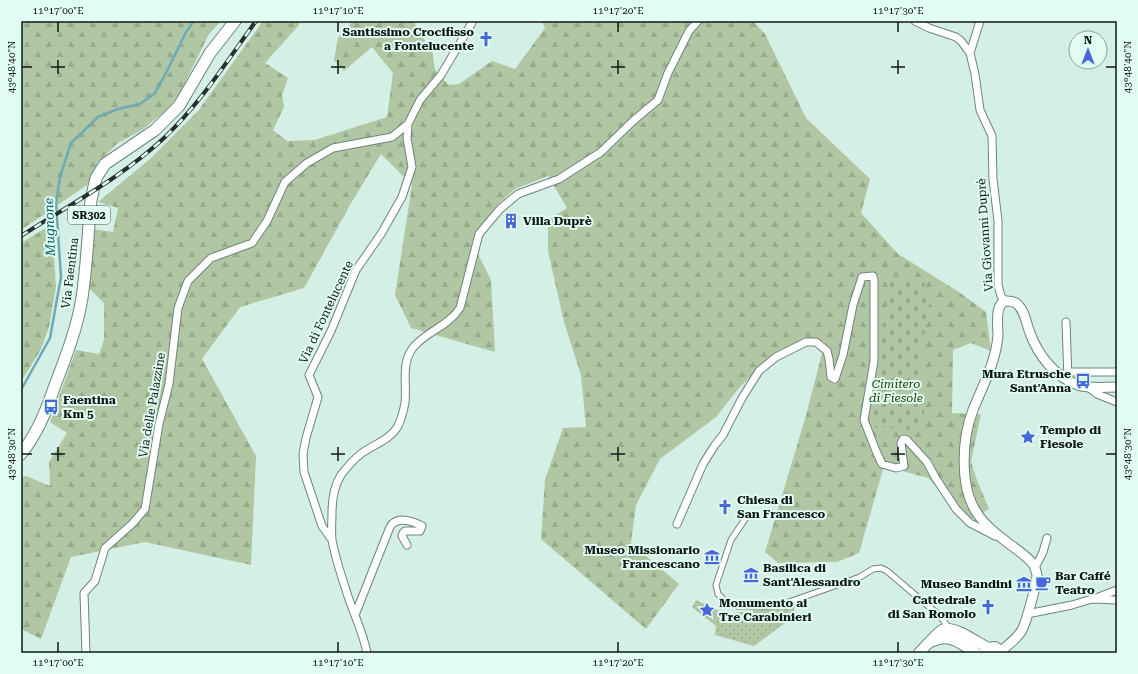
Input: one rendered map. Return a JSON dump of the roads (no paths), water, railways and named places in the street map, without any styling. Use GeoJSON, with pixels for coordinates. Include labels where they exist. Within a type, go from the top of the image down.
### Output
{"type":"FeatureCollection","features":[{"type":"Feature","properties":{"kind":"main road","name":"Via Faentina"},"geometry":{"type":"LineString","coordinates":[[21,454],[38,429],[46,411],[74,330],[82,299],[91,200],[94,185],[100,171],[105,164],[113,158],[156,130],[179,106],[210,53],[235,21]]}},
{"type":"Feature","properties":{"kind":"main road"},"geometry":{"type":"LineString","coordinates":[[924,648],[947,633],[958,631],[986,651],[995,647],[1002,652]]}},
{"type":"Feature","properties":{"kind":"main road"},"geometry":{"type":"LineString","coordinates":[[947,633],[976,653]]}},
{"type":"Feature","properties":{"kind":"street","name":"Via di Fontelucente"},"geometry":{"type":"LineString","coordinates":[[332,540],[322,526],[304,472],[303,454],[318,397],[309,375],[331,331],[356,270],[381,234],[402,197],[412,167],[407,138],[408,124],[420,100],[441,75],[473,21]]}},
{"type":"Feature","properties":{"kind":"street"},"geometry":{"type":"LineString","coordinates":[[367,653],[356,615],[346,590],[332,540],[332,506],[334,489],[340,477],[355,459],[392,433],[398,426],[405,403],[405,376],[408,357],[418,341],[445,324],[460,308],[479,234],[500,209],[518,194],[559,179],[601,152],[633,121],[658,100],[668,73],[689,31],[698,21]]}},
{"type":"Feature","properties":{"kind":"street","name":"Via Giovanni Duprè"},"geometry":{"type":"LineString","coordinates":[[915,21],[929,28],[956,37],[970,53],[975,74],[980,110],[992,136],[993,179],[998,220],[998,286],[1001,296],[1005,301],[998,310],[998,335],[995,354],[988,376],[970,419],[964,468],[966,484],[974,510],[982,520],[1029,560],[1035,568]]}},
{"type":"Feature","properties":{"kind":"street"},"geometry":{"type":"LineString","coordinates":[[970,53],[980,21]]}},
{"type":"Feature","properties":{"kind":"street","name":"Via delle Palazzine"},"geometry":{"type":"LineString","coordinates":[[86,653],[84,592],[95,581],[105,548],[132,524],[145,508],[159,424],[169,384],[178,308],[188,281],[211,258],[252,242],[267,222],[285,182],[307,163],[333,148],[392,137],[408,124]]}},
{"type":"Feature","properties":{"kind":"street"},"geometry":{"type":"LineString","coordinates":[[677,524],[703,464],[715,444],[723,435],[759,372],[776,357],[806,342],[816,342],[827,351],[831,377],[835,379],[843,355],[853,305],[862,277],[873,276],[874,362],[864,420],[882,464],[896,468],[904,466],[901,443],[903,439],[907,440],[927,462],[946,494],[964,517],[975,526],[1003,539]]}},
{"type":"Feature","properties":{"kind":"street"},"geometry":{"type":"LineString","coordinates":[[1005,301],[1016,303],[1022,310],[1031,337],[1040,354],[1052,368],[1068,376],[1078,385],[1088,387],[1117,387]]}},
{"type":"Feature","properties":{"kind":"street"},"geometry":{"type":"LineString","coordinates":[[1066,322],[1068,376]]}},
{"type":"Feature","properties":{"kind":"street"},"geometry":{"type":"LineString","coordinates":[[1068,376],[1117,372]]}},
{"type":"Feature","properties":{"kind":"street"},"geometry":{"type":"LineString","coordinates":[[1088,387],[1097,394],[1117,402]]}},
{"type":"Feature","properties":{"kind":"street"},"geometry":{"type":"LineString","coordinates":[[747,516],[731,540],[716,585],[718,594],[724,600],[737,606],[767,606],[789,602],[860,577],[873,569],[881,568],[887,571],[940,616],[946,624],[947,633]]}},
{"type":"Feature","properties":{"kind":"street"},"geometry":{"type":"LineString","coordinates":[[356,615],[368,580],[390,527],[397,520],[422,526],[420,531],[406,531],[402,533],[407,545]]}},
{"type":"Feature","properties":{"kind":"street"},"geometry":{"type":"LineString","coordinates":[[1002,652],[1022,630],[1037,578],[1035,568],[1043,552],[1047,538]]}},
{"type":"Feature","properties":{"kind":"street"},"geometry":{"type":"LineString","coordinates":[[1027,614],[1072,605],[1117,590]]}},
{"type":"Feature","properties":{"kind":"street"},"geometry":{"type":"LineString","coordinates":[[1092,599],[1117,600]]}},
{"type":"Feature","properties":{"kind":"waterway","name":"Mugnone"},"geometry":{"type":"LineString","coordinates":[[21,390],[50,338],[61,277],[56,203],[60,177],[71,143],[98,117],[118,109],[140,104],[155,93],[186,32],[194,21]]}},
{"type":"Feature","properties":{"kind":"railway"},"geometry":{"type":"LineString","coordinates":[[21,236],[113,178],[164,138],[201,97],[256,21]]}},
{"type":"Feature","properties":{"kind":"place","name":"Santissimo Crocifisso a Fontelucente"},"geometry":{"type":"Point","coordinates":[486,39]}},
{"type":"Feature","properties":{"kind":"place","name":"Villa Duprè"},"geometry":{"type":"Point","coordinates":[511,221]}},
{"type":"Feature","properties":{"kind":"place","name":"Mura Etrusche Sant'Anna"},"geometry":{"type":"Point","coordinates":[1083,381]}},
{"type":"Feature","properties":{"kind":"place","name":"Faentina Km 5"},"geometry":{"type":"Point","coordinates":[51,407]}},
{"type":"Feature","properties":{"kind":"place","name":"Tempio di Fiesole"},"geometry":{"type":"Point","coordinates":[1028,437]}},
{"type":"Feature","properties":{"kind":"place","name":"Chiesa di San Francesco"},"geometry":{"type":"Point","coordinates":[725,507]}},
{"type":"Feature","properties":{"kind":"place","name":"Museo Missionario Francescano"},"geometry":{"type":"Point","coordinates":[712,557]}},
{"type":"Feature","properties":{"kind":"place","name":"Basilica di Sant'Alessandro"},"geometry":{"type":"Point","coordinates":[751,575]}},
{"type":"Feature","properties":{"kind":"place","name":"Bar Caffé Teatro"},"geometry":{"type":"Point","coordinates":[1043,583]}},
{"type":"Feature","properties":{"kind":"place","name":"Museo Bandini"},"geometry":{"type":"Point","coordinates":[1024,584]}},
{"type":"Feature","properties":{"kind":"place","name":"Cattedrale di San Romolo"},"geometry":{"type":"Point","coordinates":[988,607]}},
{"type":"Feature","properties":{"kind":"place","name":"Monumento ai Tre Carabinieri"},"geometry":{"type":"Point","coordinates":[707,610]}},
{"type":"Feature","properties":{"kind":"park label","name":"Cimitero di Fiesole"},"geometry":{"type":"Point","coordinates":[896,391]}}]}
